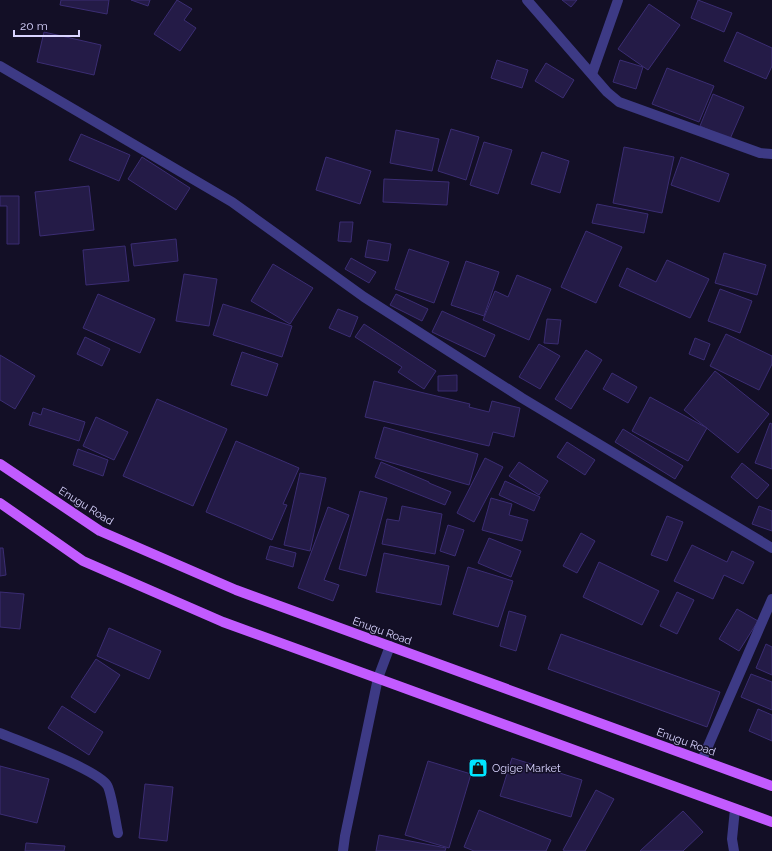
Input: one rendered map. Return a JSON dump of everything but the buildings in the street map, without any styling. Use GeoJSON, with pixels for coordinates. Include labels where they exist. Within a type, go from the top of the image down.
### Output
{"type":"FeatureCollection","features":[{"type":"Feature","properties":{"kind":"main road","name":"Enugu Road"},"geometry":{"type":"LineString","coordinates":[[0,464],[100,531],[236,590],[772,786]]}},
{"type":"Feature","properties":{"kind":"main road"},"geometry":{"type":"LineString","coordinates":[[0,503],[83,561],[223,622],[772,822]]}},
{"type":"Feature","properties":{"kind":"street"},"geometry":{"type":"LineString","coordinates":[[528,0],[607,92],[619,102],[760,153],[772,154]]}},
{"type":"Feature","properties":{"kind":"street"},"geometry":{"type":"LineString","coordinates":[[592,74],[618,0]]}},
{"type":"Feature","properties":{"kind":"street"},"geometry":{"type":"LineString","coordinates":[[0,66],[232,202],[364,297],[522,398],[772,548]]}},
{"type":"Feature","properties":{"kind":"street"},"geometry":{"type":"LineString","coordinates":[[702,760],[772,599]]}},
{"type":"Feature","properties":{"kind":"street"},"geometry":{"type":"LineString","coordinates":[[343,851],[378,678],[390,646]]}},
{"type":"Feature","properties":{"kind":"street"},"geometry":{"type":"LineString","coordinates":[[0,734],[80,767],[100,778],[108,786],[118,833]]}},
{"type":"Feature","properties":{"kind":"street"},"geometry":{"type":"LineString","coordinates":[[734,851],[732,839],[735,809]]}},
{"type":"Feature","properties":{"kind":"place","name":"Ogige Market"},"geometry":{"type":"Point","coordinates":[478,768]}}]}
